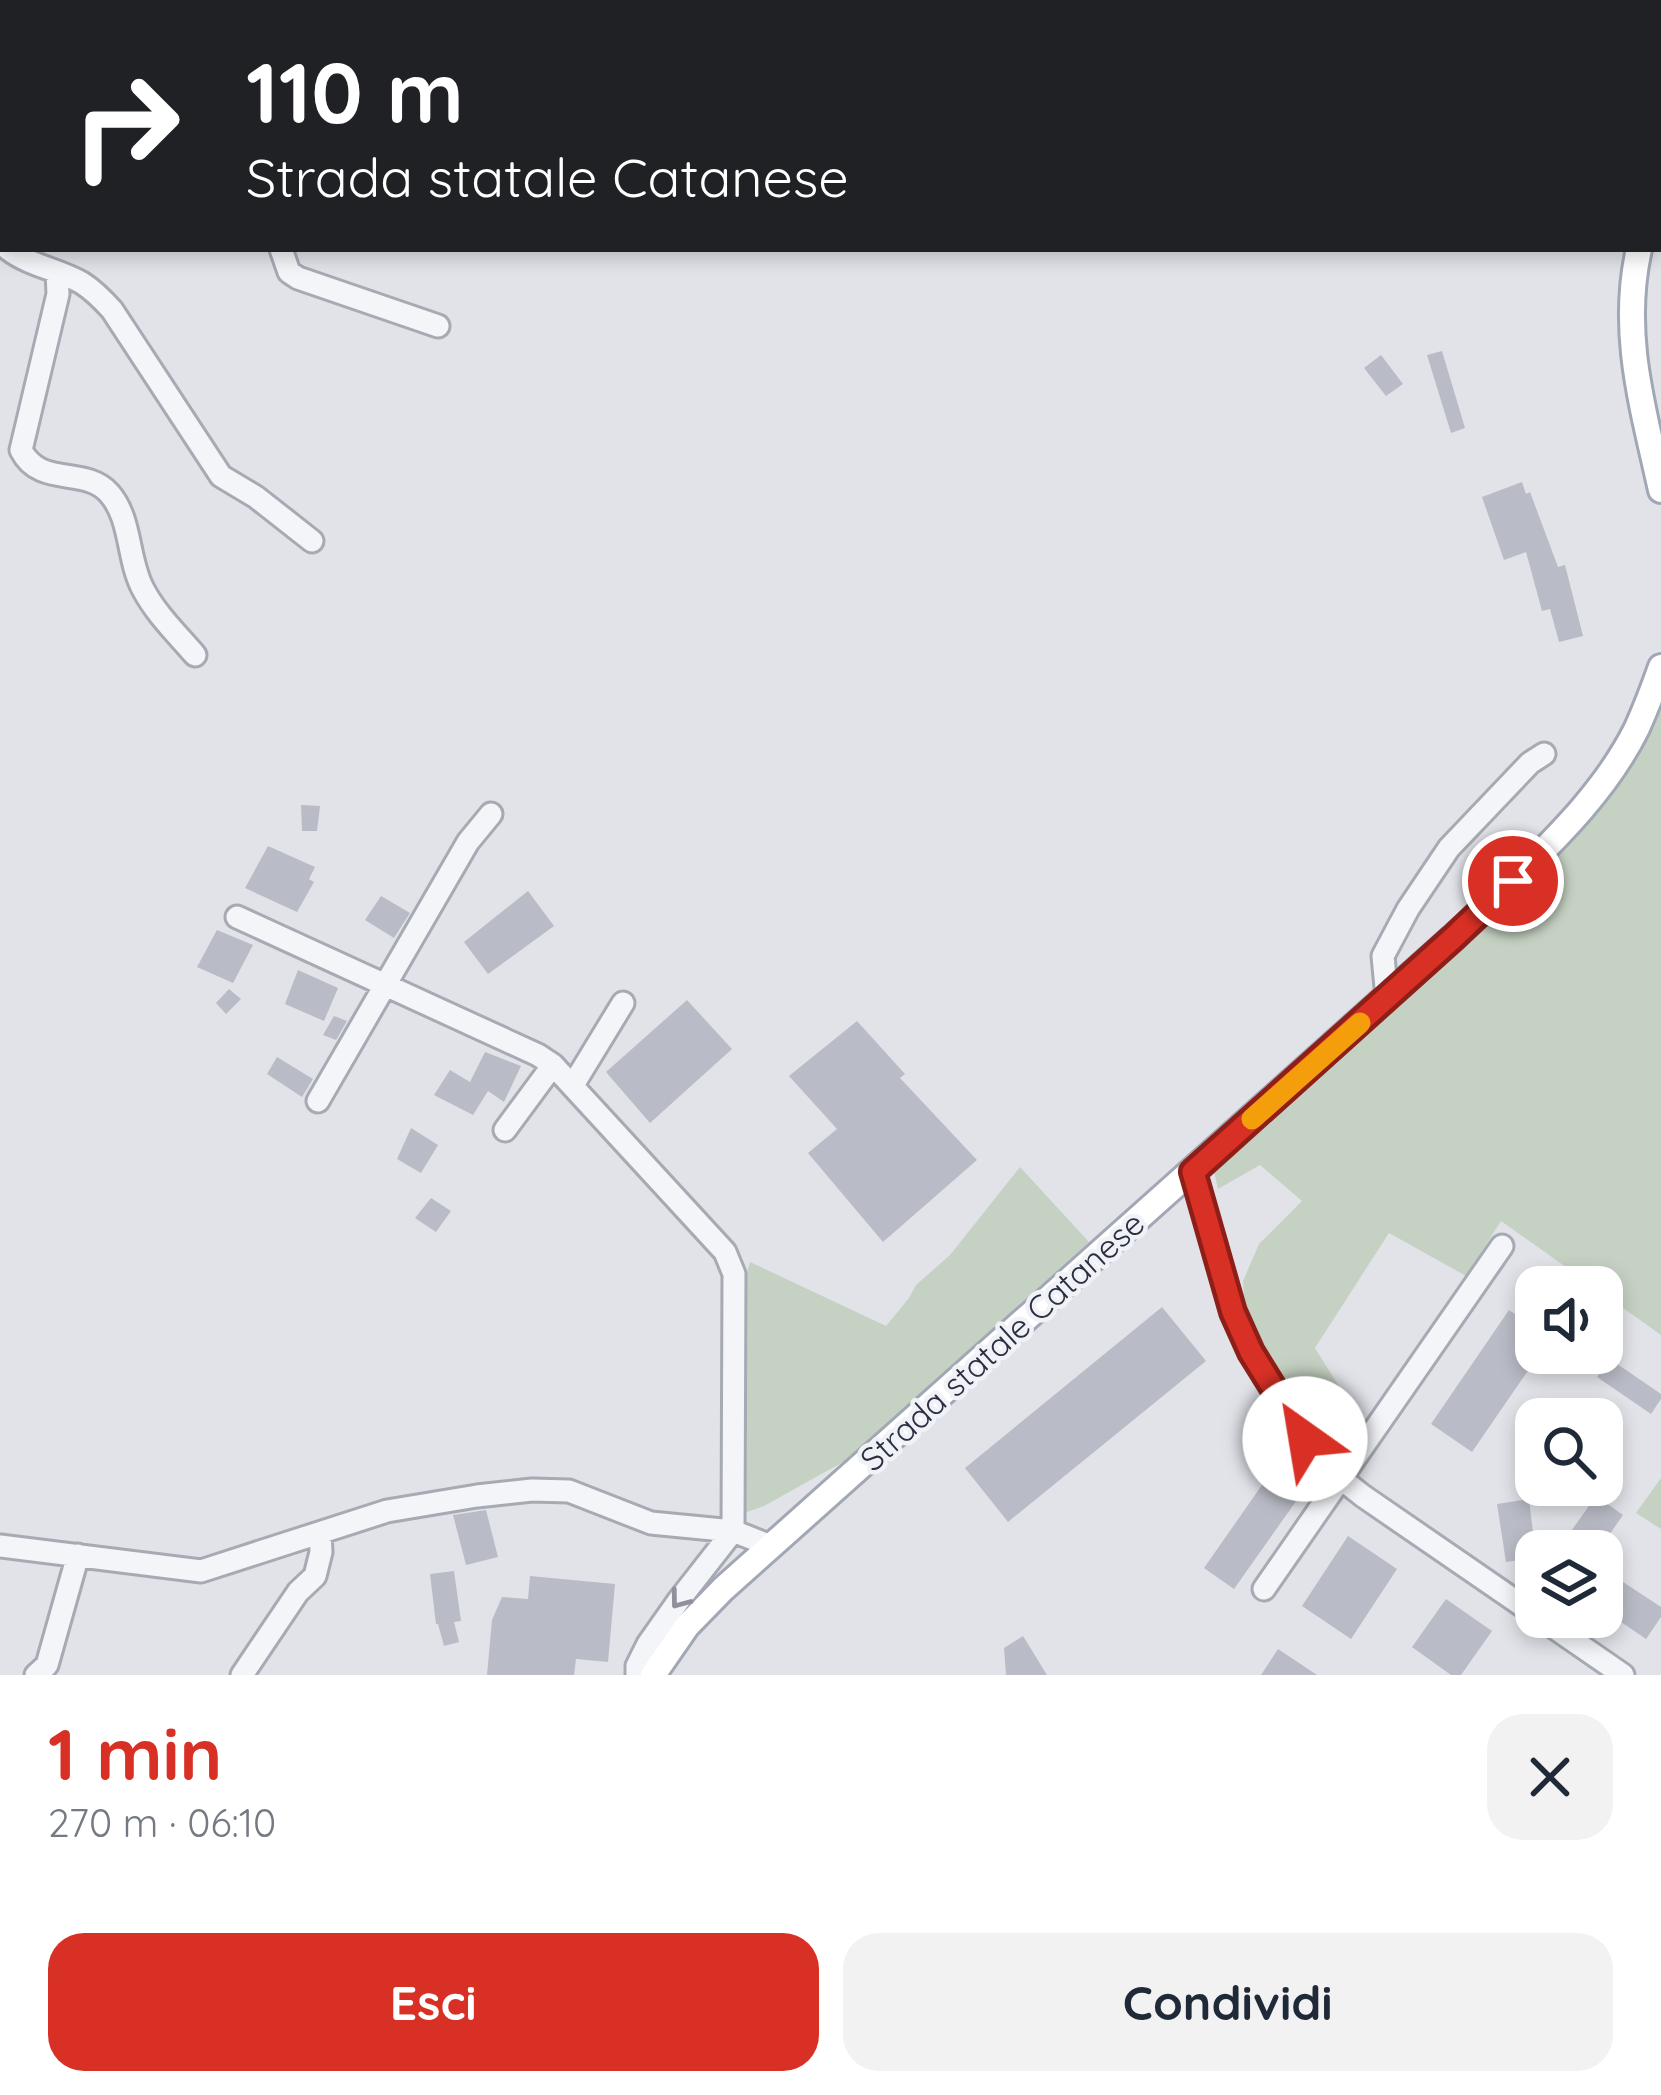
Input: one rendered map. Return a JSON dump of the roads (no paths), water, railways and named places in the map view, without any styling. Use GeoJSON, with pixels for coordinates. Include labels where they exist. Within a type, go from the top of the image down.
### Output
{"type":"FeatureCollection","features":[{"type":"Feature","properties":{"kind":"main road"},"geometry":{"type":"LineString","coordinates":[[1638,252],[1632,278],[1631,344],[1661,490]]}},
{"type":"Feature","properties":{"kind":"main road","name":"Strada statale Catanese"},"geometry":{"type":"LineString","coordinates":[[653,1675],[687,1626],[771,1546],[1486,908],[1567,826],[1617,762],[1661,667]]}},
{"type":"Feature","properties":{"kind":"street"},"geometry":{"type":"LineString","coordinates":[[13,252],[79,281],[112,310],[220,476],[256,497],[312,541]]}},
{"type":"Feature","properties":{"kind":"street"},"geometry":{"type":"LineString","coordinates":[[282,252],[289,272],[298,278],[438,326]]}},
{"type":"Feature","properties":{"kind":"street"},"geometry":{"type":"LineString","coordinates":[[57,272],[58,294],[21,450],[39,470],[98,483],[108,491],[125,524],[142,588],[195,655]]}},
{"type":"Feature","properties":{"kind":"street"},"geometry":{"type":"LineString","coordinates":[[1387,998],[1383,956],[1408,909],[1449,848],[1544,754]]}},
{"type":"Feature","properties":{"kind":"street"},"geometry":{"type":"LineString","coordinates":[[318,1101],[468,842],[491,814]]}},
{"type":"Feature","properties":{"kind":"street"},"geometry":{"type":"LineString","coordinates":[[237,917],[553,1065],[731,1263],[734,1531],[648,1645],[637,1675]]}},
{"type":"Feature","properties":{"kind":"street"},"geometry":{"type":"LineString","coordinates":[[573,1085],[623,1003]]}},
{"type":"Feature","properties":{"kind":"street"},"geometry":{"type":"LineString","coordinates":[[506,1130],[553,1065]]}},
{"type":"Feature","properties":{"kind":"street"},"geometry":{"type":"LineString","coordinates":[[1193,1172],[1233,1312],[1251,1352],[1324,1466],[1515,1601]]}},
{"type":"Feature","properties":{"kind":"street"},"geometry":{"type":"LineString","coordinates":[[1264,1589],[1502,1246]]}},
{"type":"Feature","properties":{"kind":"street"},"geometry":{"type":"LineString","coordinates":[[0,1546],[201,1570],[387,1511],[532,1490],[569,1491],[651,1523],[734,1531],[771,1546]]}},
{"type":"Feature","properties":{"kind":"street"},"geometry":{"type":"LineString","coordinates":[[242,1675],[298,1592],[315,1576],[320,1533]]}},
{"type":"Feature","properties":{"kind":"street"},"geometry":{"type":"LineString","coordinates":[[36,1675],[46,1665],[78,1555]]}},
{"type":"Feature","properties":{"kind":"street"},"geometry":{"type":"LineString","coordinates":[[1569,1638],[1623,1675]]}}]}
